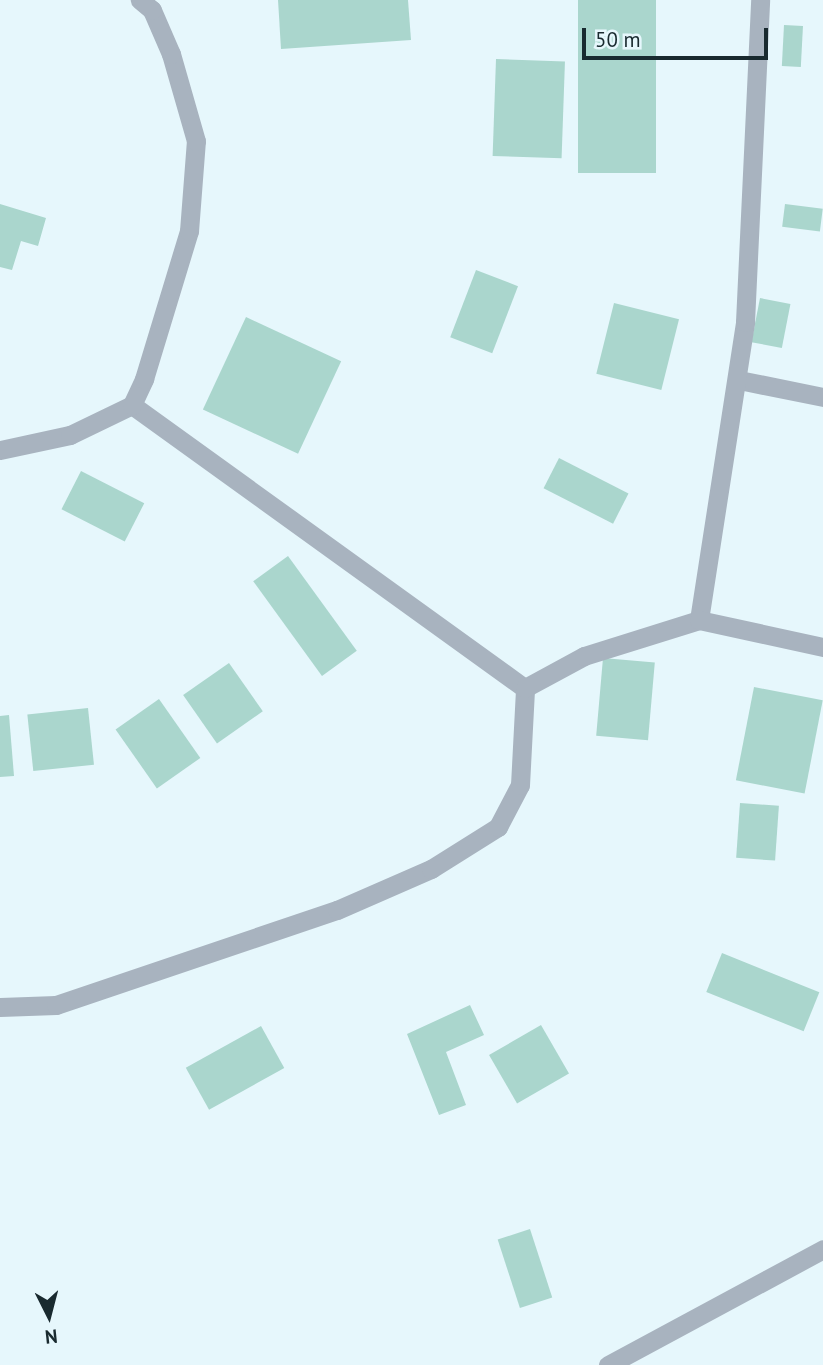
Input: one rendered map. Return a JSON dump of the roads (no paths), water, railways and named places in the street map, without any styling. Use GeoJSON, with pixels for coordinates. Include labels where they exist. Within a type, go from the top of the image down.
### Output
{"type":"FeatureCollection","features":[{"type":"Feature","properties":{"kind":"street"},"geometry":{"type":"LineString","coordinates":[[0,450],[70,435],[132,405],[189,231],[196,141],[171,54],[152,10],[140,0]]}},
{"type":"Feature","properties":{"kind":"street"},"geometry":{"type":"LineString","coordinates":[[699,620],[739,380],[752,243],[760,0]]}},
{"type":"Feature","properties":{"kind":"street"},"geometry":{"type":"LineString","coordinates":[[739,380],[823,397]]}},
{"type":"Feature","properties":{"kind":"street"},"geometry":{"type":"LineString","coordinates":[[132,405],[525,688]]}},
{"type":"Feature","properties":{"kind":"street"},"geometry":{"type":"LineString","coordinates":[[525,688],[584,656],[699,620],[823,647]]}},
{"type":"Feature","properties":{"kind":"street"},"geometry":{"type":"LineString","coordinates":[[0,1007],[56,1005],[337,910],[431,869],[498,827],[520,785],[525,688]]}},
{"type":"Feature","properties":{"kind":"street"},"geometry":{"type":"LineString","coordinates":[[608,1365],[823,1248]]}}]}
